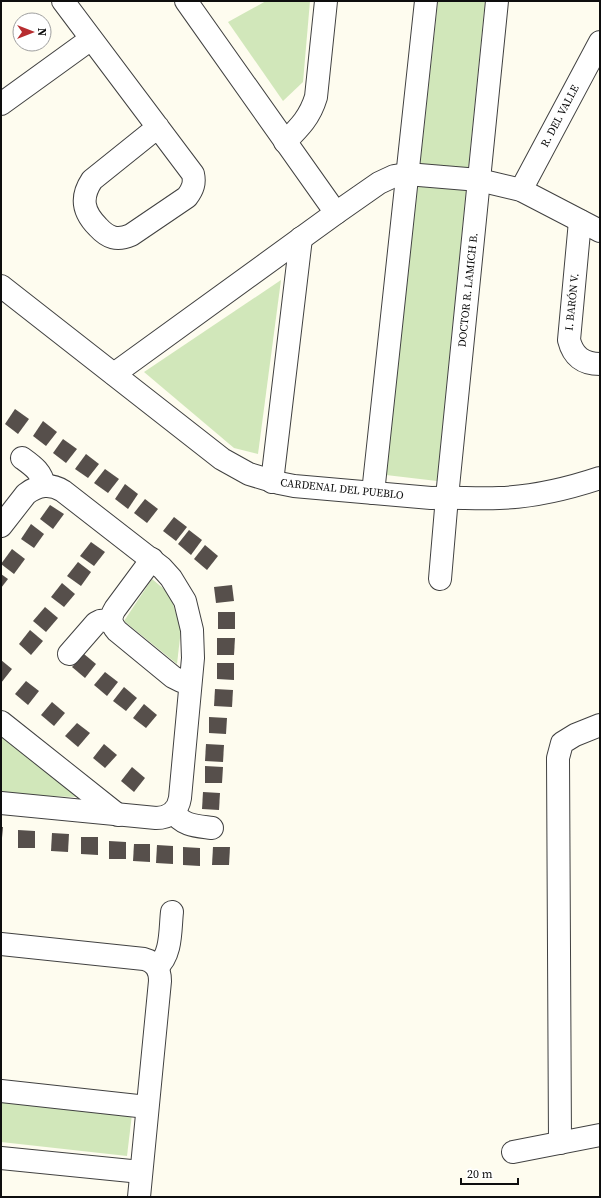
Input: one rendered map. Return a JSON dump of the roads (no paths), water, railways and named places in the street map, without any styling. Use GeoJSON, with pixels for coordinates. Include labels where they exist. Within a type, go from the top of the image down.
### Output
{"type":"FeatureCollection","features":[{"type":"Feature","properties":{"kind":"street"},"geometry":{"type":"LineString","coordinates":[[63,1],[91,39],[158,127],[193,174],[194,185],[187,197],[131,235],[116,239],[106,236],[87,214],[84,202],[88,186],[92,180],[158,127]]}},
{"type":"Feature","properties":{"kind":"street"},"geometry":{"type":"LineString","coordinates":[[186,1],[336,213]]}},
{"type":"Feature","properties":{"kind":"street"},"geometry":{"type":"LineString","coordinates":[[285,142],[308,118],[313,108],[316,97],[326,1]]}},
{"type":"Feature","properties":{"kind":"street"},"geometry":{"type":"LineString","coordinates":[[373,493],[426,1]]}},
{"type":"Feature","properties":{"kind":"street","name":"DOCTOR R. LAMICH B."},"geometry":{"type":"LineString","coordinates":[[440,579],[497,1]]}},
{"type":"Feature","properties":{"kind":"street"},"geometry":{"type":"LineString","coordinates":[[1,104],[91,39]]}},
{"type":"Feature","properties":{"kind":"street","name":"R. DEL VALLE"},"geometry":{"type":"LineString","coordinates":[[521,190],[600,42]]}},
{"type":"Feature","properties":{"kind":"street"},"geometry":{"type":"LineString","coordinates":[[114,374],[336,213],[379,183],[394,176],[407,174],[479,180],[521,190],[600,231]]}},
{"type":"Feature","properties":{"kind":"street","name":"I. BARÓN V."},"geometry":{"type":"LineString","coordinates":[[580,221],[569,340],[571,347],[580,359],[586,362],[600,364]]}},
{"type":"Feature","properties":{"kind":"street"},"geometry":{"type":"LineString","coordinates":[[272,482],[301,238]]}},
{"type":"Feature","properties":{"kind":"street","name":"CARDENAL DEL PUEBLO"},"geometry":{"type":"LineString","coordinates":[[1,286],[222,459],[249,474],[272,482],[294,486],[432,498],[447,497],[473,499],[526,496],[569,488],[600,478]]}},
{"type":"Feature","properties":{"kind":"street"},"geometry":{"type":"LineString","coordinates":[[22,458],[41,474],[44,486]]}},
{"type":"Feature","properties":{"kind":"street"},"geometry":{"type":"LineString","coordinates":[[1,526],[26,494],[37,487],[44,486],[57,488],[63,491],[152,559],[171,578],[179,588],[190,615],[193,642],[180,798],[174,812],[162,818],[1,804]]}},
{"type":"Feature","properties":{"kind":"street"},"geometry":{"type":"LineString","coordinates":[[152,559],[115,609],[111,620],[113,626],[117,630],[173,677],[190,683]]}},
{"type":"Feature","properties":{"kind":"street"},"geometry":{"type":"LineString","coordinates":[[69,654],[96,623],[111,620]]}},
{"type":"Feature","properties":{"kind":"street"},"geometry":{"type":"LineString","coordinates":[[1,722],[118,815]]}},
{"type":"Feature","properties":{"kind":"street"},"geometry":{"type":"LineString","coordinates":[[560,1143],[558,758],[562,743],[575,735],[600,726]]}},
{"type":"Feature","properties":{"kind":"street"},"geometry":{"type":"LineString","coordinates":[[72,811],[82,802],[85,795],[85,788]]}},
{"type":"Feature","properties":{"kind":"street"},"geometry":{"type":"LineString","coordinates":[[174,812],[176,816],[185,823],[212,828]]}},
{"type":"Feature","properties":{"kind":"street"},"geometry":{"type":"LineString","coordinates":[[157,967],[167,954],[172,912]]}},
{"type":"Feature","properties":{"kind":"street"},"geometry":{"type":"LineString","coordinates":[[1,944],[144,959],[153,963],[157,967],[160,981],[139,1197]]}},
{"type":"Feature","properties":{"kind":"street"},"geometry":{"type":"LineString","coordinates":[[1,1091],[147,1107]]}},
{"type":"Feature","properties":{"kind":"street"},"geometry":{"type":"LineString","coordinates":[[513,1152],[600,1135]]}},
{"type":"Feature","properties":{"kind":"street"},"geometry":{"type":"LineString","coordinates":[[1,1158],[141,1172]]}}]}
